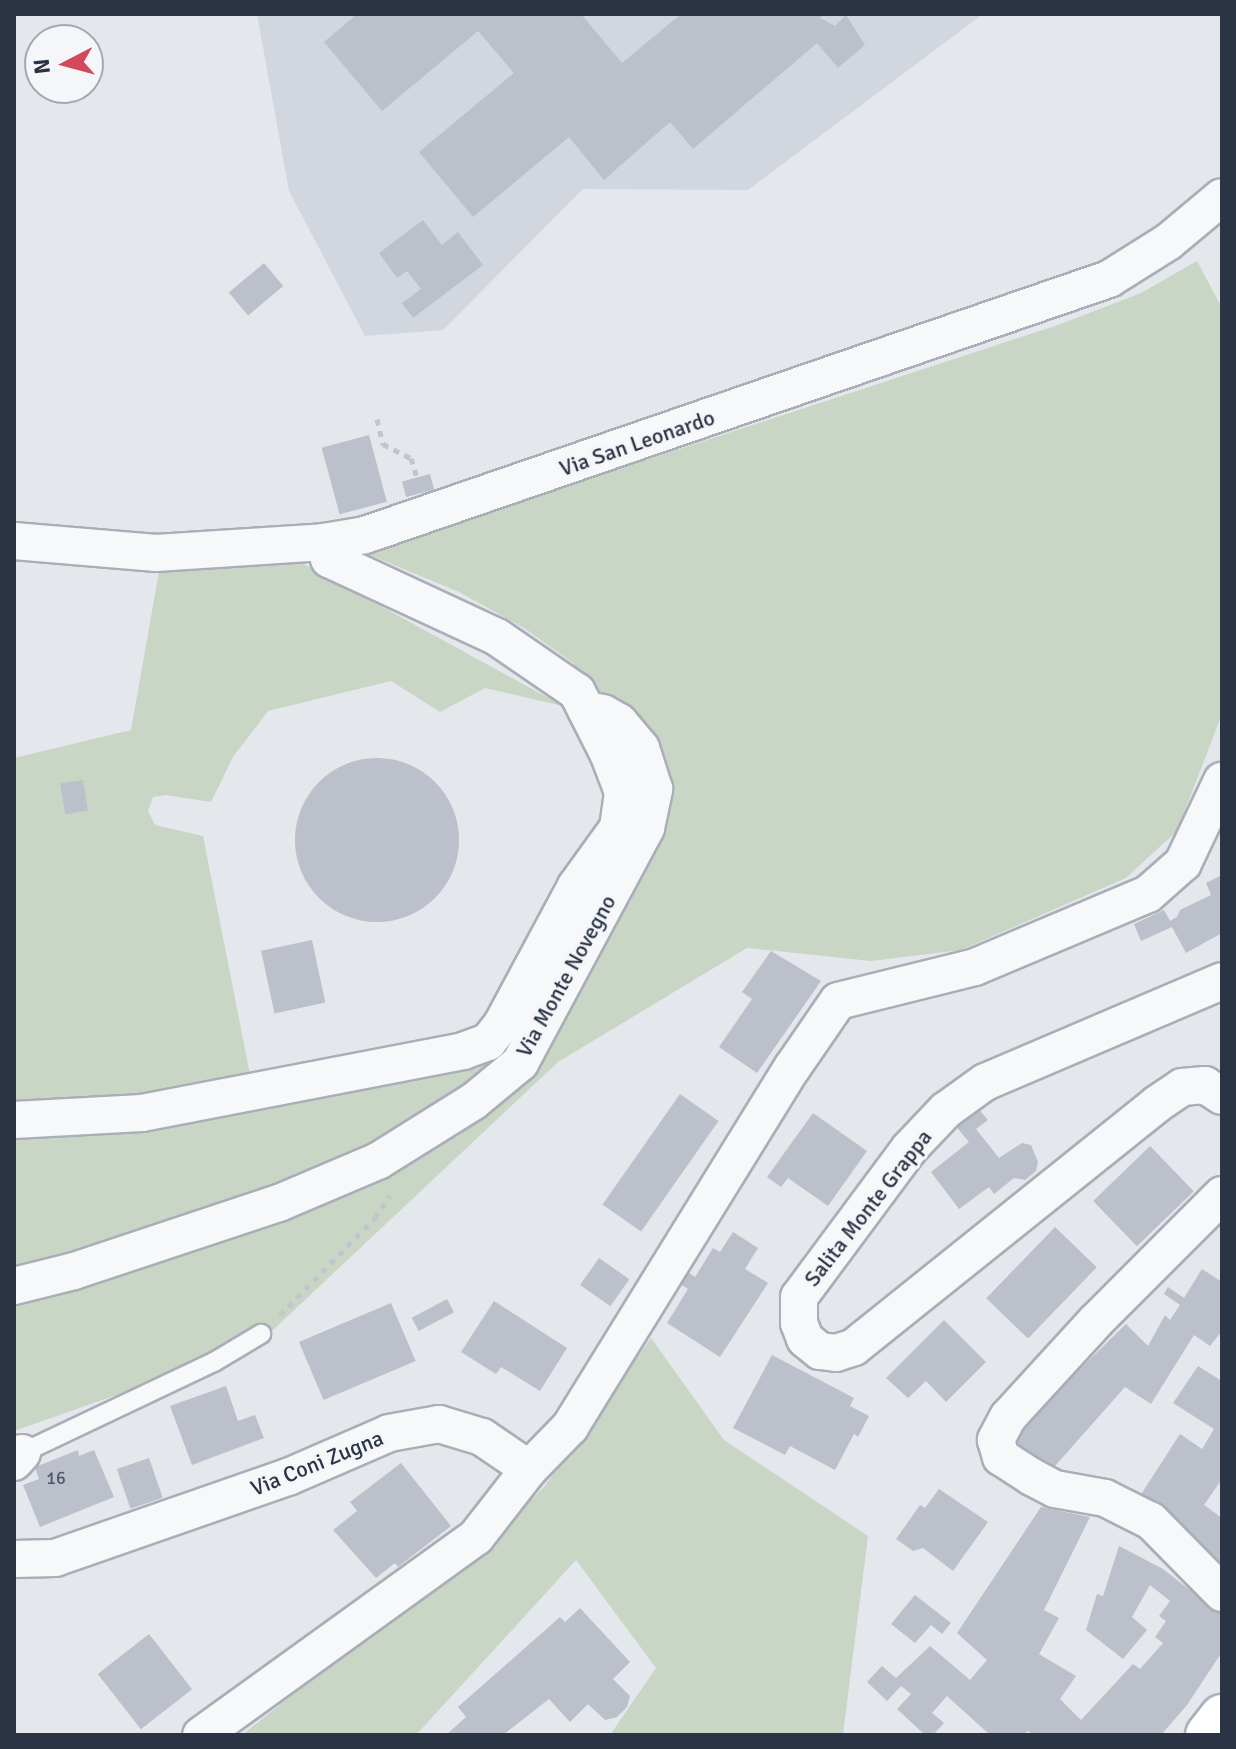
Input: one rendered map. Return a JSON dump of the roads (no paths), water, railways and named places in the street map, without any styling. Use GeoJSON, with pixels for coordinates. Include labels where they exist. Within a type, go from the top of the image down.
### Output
{"type":"FeatureCollection","features":[{"type":"Feature","properties":{"kind":"main road"},"geometry":{"type":"LineString","coordinates":[[1208,1735],[1222,1717]]}},
{"type":"Feature","properties":{"kind":"street","name":"Via San Leonardo"},"geometry":{"type":"LineString","coordinates":[[14,541],[156,553],[324,542],[365,535],[1109,279],[1168,242],[1222,197]]}},
{"type":"Feature","properties":{"kind":"street","name":"Via Monte Novegno"},"geometry":{"type":"LineString","coordinates":[[14,1120],[142,1113],[463,1051],[488,1042],[502,1024],[576,886],[618,828],[623,792],[577,692],[497,637],[329,559],[324,542]]}},
{"type":"Feature","properties":{"kind":"street","name":"Via Monte Novegno"},"geometry":{"type":"LineString","coordinates":[[14,1286],[74,1271],[279,1203],[378,1161],[474,1101],[520,1063],[646,828],[654,789],[641,748],[619,722],[603,713],[586,710]]}},
{"type":"Feature","properties":{"kind":"street"},"geometry":{"type":"LineString","coordinates":[[201,1735],[476,1537],[529,1469],[570,1427],[784,1082],[838,1001],[975,967],[1148,894],[1183,863],[1222,781]]}},
{"type":"Feature","properties":{"kind":"street","name":"Salita Monte Grappa"},"geometry":{"type":"LineString","coordinates":[[1222,981],[985,1082],[946,1110],[909,1149],[799,1297],[799,1323],[805,1339],[820,1351],[836,1353],[854,1347],[1157,1104],[1182,1087],[1205,1085],[1222,1096]]}},
{"type":"Feature","properties":{"kind":"street"},"geometry":{"type":"LineString","coordinates":[[1222,1195],[1096,1321],[1008,1417],[996,1440],[1001,1457],[1032,1477],[1055,1489],[1105,1498],[1151,1521],[1222,1593]]}},
{"type":"Feature","properties":{"kind":"street","name":"Via Coni Zugna"},"geometry":{"type":"LineString","coordinates":[[14,1559],[55,1558],[288,1477],[389,1433],[439,1424],[482,1437],[529,1469]]}},
{"type":"Feature","properties":{"kind":"lane"},"geometry":{"type":"LineString","coordinates":[[18,1458],[214,1362],[261,1334]]}}]}
